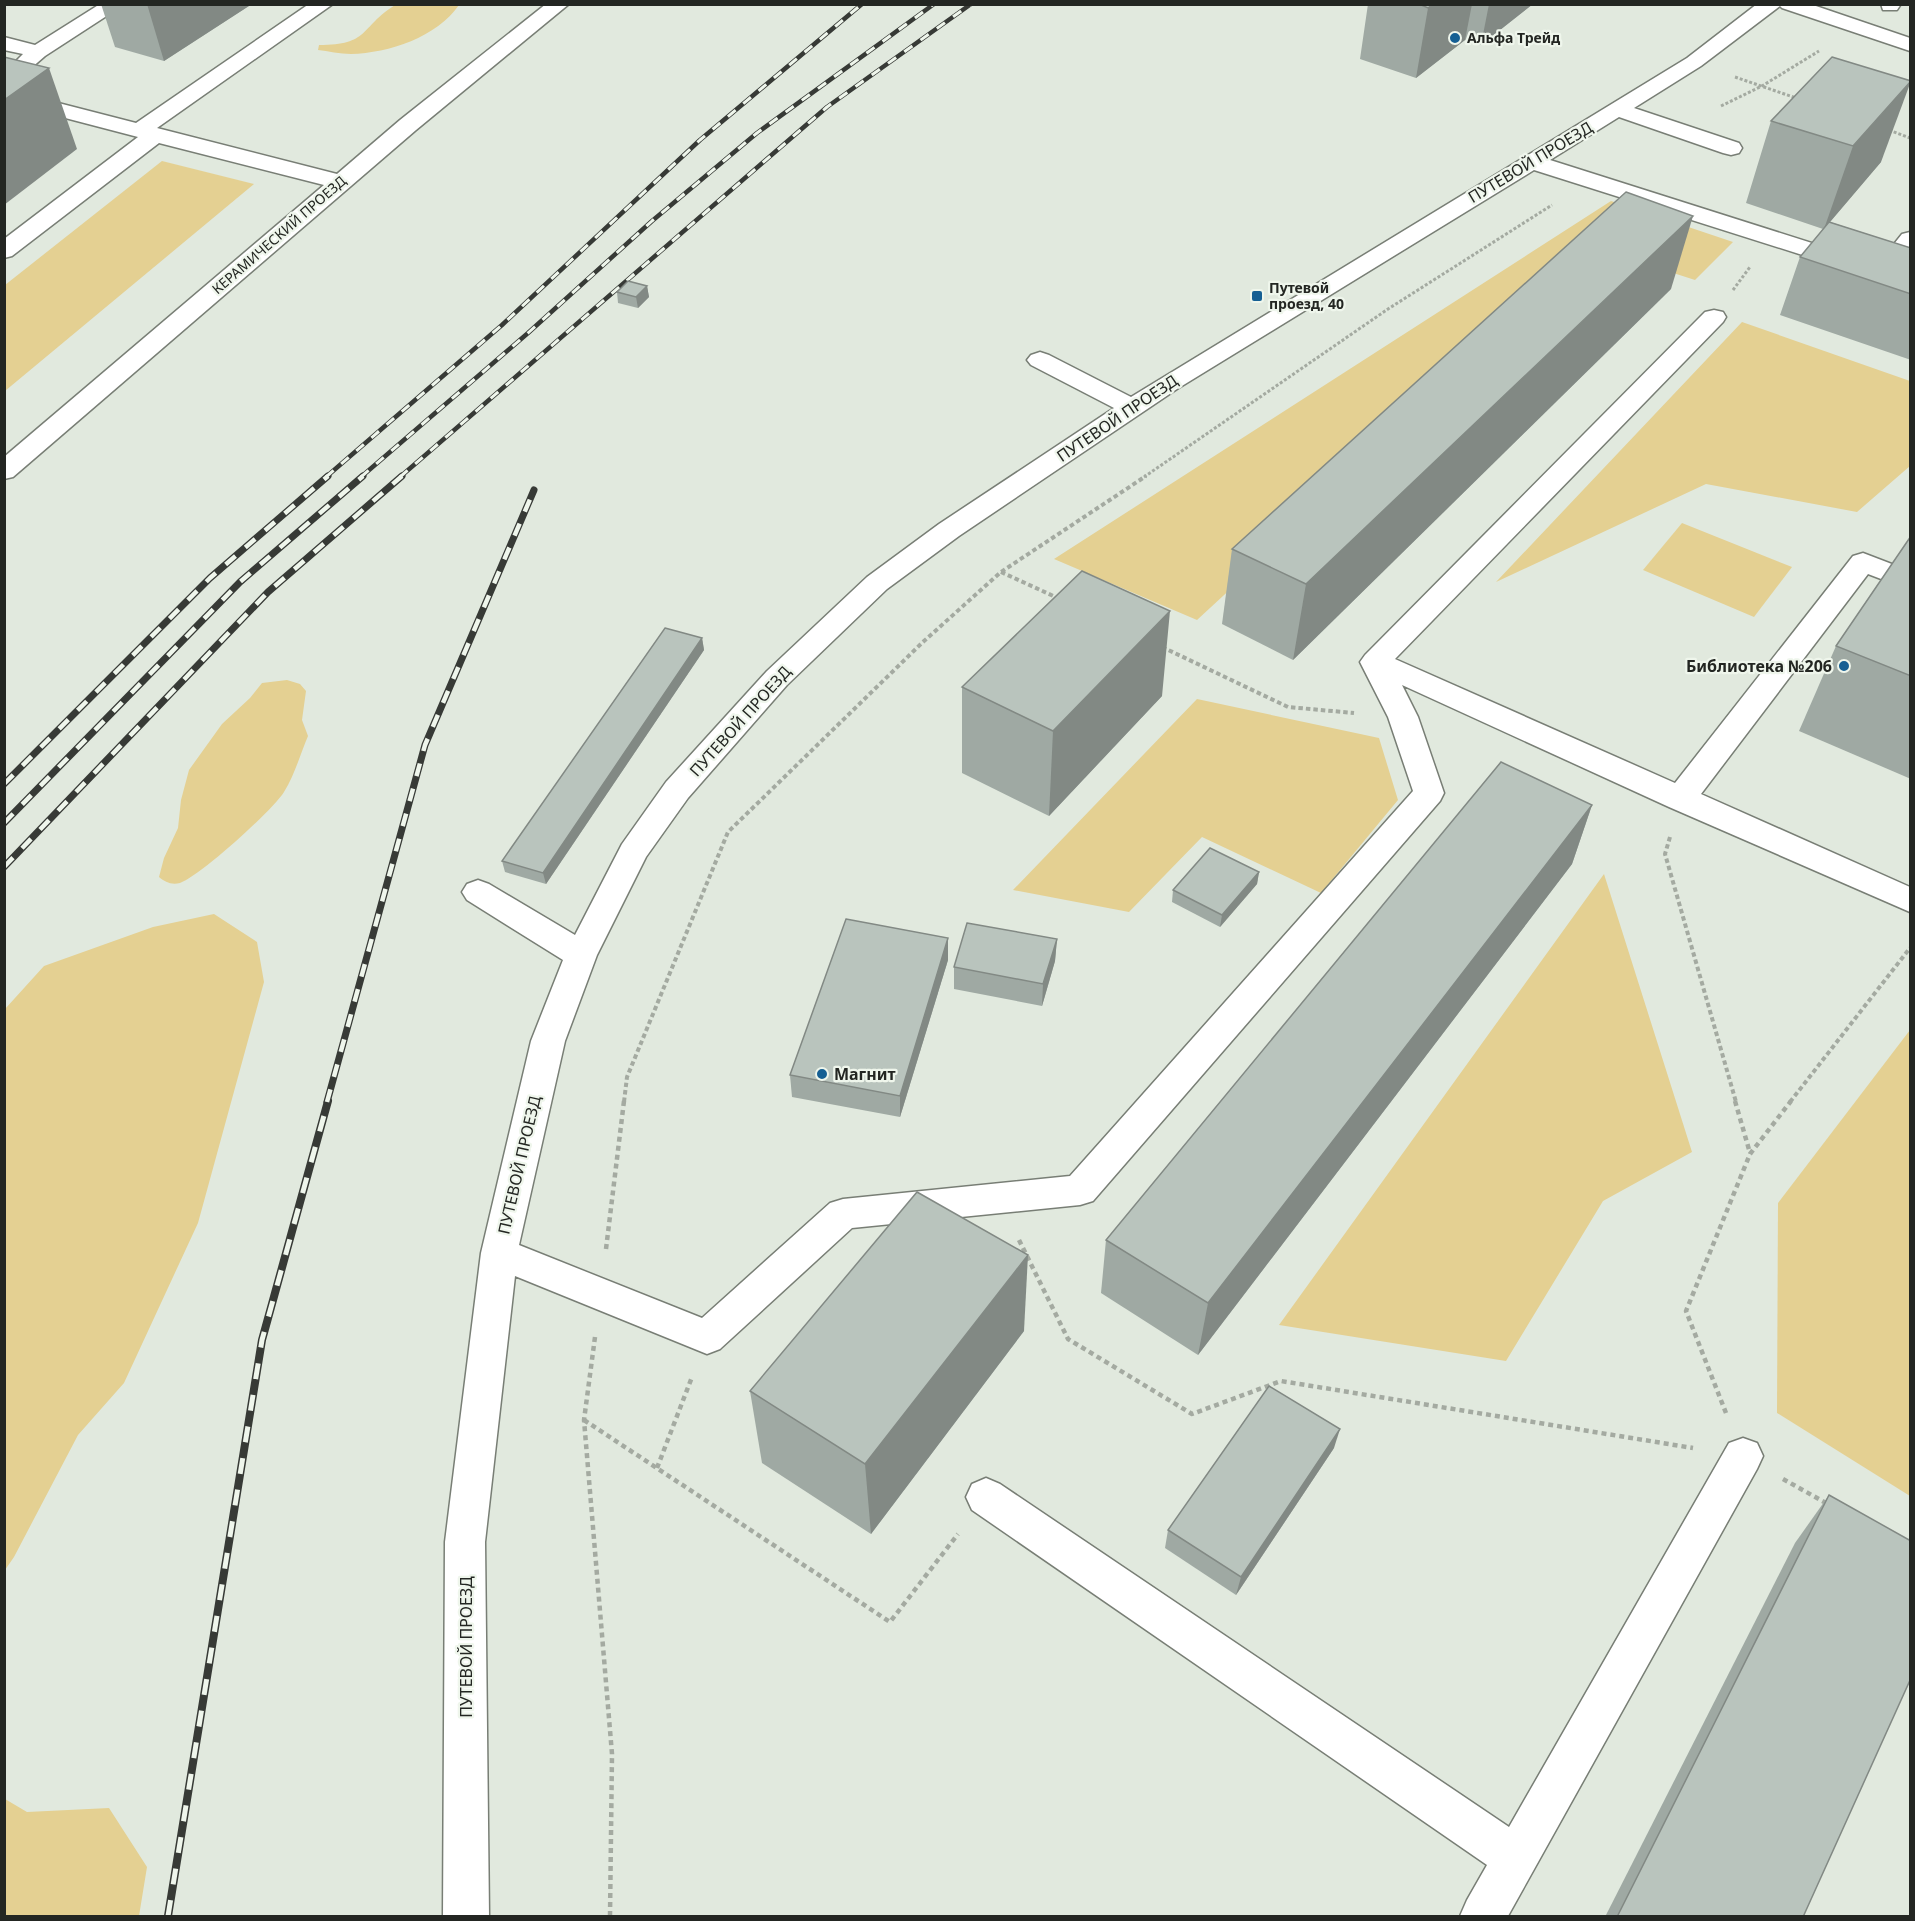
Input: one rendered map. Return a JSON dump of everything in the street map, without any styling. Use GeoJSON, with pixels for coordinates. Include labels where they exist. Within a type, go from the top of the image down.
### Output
{"type":"FeatureCollection","features":[{"type":"Feature","properties":{"kind":"street"},"geometry":{"type":"LineString","coordinates":[[4,80],[38,52],[115,4]]}},
{"type":"Feature","properties":{"kind":"street"},"geometry":{"type":"LineString","coordinates":[[4,251],[147,132],[323,4]]}},
{"type":"Feature","properties":{"kind":"street","name":"КЕРАМИЧЕСКИЙ ПРОЕЗД"},"geometry":{"type":"LineString","coordinates":[[4,471],[341,182],[559,4]]}},
{"type":"Feature","properties":{"kind":"street","name":"ПУТЕВОЙ ПРОЕЗД"},"geometry":{"type":"LineString","coordinates":[[466,1917],[465,1542],[499,1253],[548,1041],[581,955],[633,852],[677,790],[777,678],[877,583],[949,530],[1133,408],[1530,161],[1694,62],[1771,4]]}},
{"type":"Feature","properties":{"kind":"street"},"geometry":{"type":"LineString","coordinates":[[1789,4],[1911,45]]}},
{"type":"Feature","properties":{"kind":"street"},"geometry":{"type":"LineString","coordinates":[[4,43],[38,52]]}},
{"type":"Feature","properties":{"kind":"street"},"geometry":{"type":"LineString","coordinates":[[4,95],[341,182]]}},
{"type":"Feature","properties":{"kind":"street"},"geometry":{"type":"LineString","coordinates":[[1616,110],[1731,148]]}},
{"type":"Feature","properties":{"kind":"street"},"geometry":{"type":"LineString","coordinates":[[1530,161],[1892,276],[1911,238]]}},
{"type":"Feature","properties":{"kind":"street"},"geometry":{"type":"LineString","coordinates":[[1375,662],[1714,316]]}},
{"type":"Feature","properties":{"kind":"street"},"geometry":{"type":"LineString","coordinates":[[1040,360],[1133,408]]}},
{"type":"Feature","properties":{"kind":"street"},"geometry":{"type":"LineString","coordinates":[[1680,799],[1863,562],[1911,581]]}},
{"type":"Feature","properties":{"kind":"street"},"geometry":{"type":"LineString","coordinates":[[499,1253],[707,1337],[843,1214],[1080,1190],[1429,793],[1403,717],[1375,662]]}},
{"type":"Feature","properties":{"kind":"street"},"geometry":{"type":"LineString","coordinates":[[1375,662],[1911,900]]}},
{"type":"Feature","properties":{"kind":"street"},"geometry":{"type":"LineString","coordinates":[[478,892],[581,955]]}},
{"type":"Feature","properties":{"kind":"street"},"geometry":{"type":"LineString","coordinates":[[1483,1917],[1743,1456]]}},
{"type":"Feature","properties":{"kind":"street"},"geometry":{"type":"LineString","coordinates":[[986,1497],[1516,1858]]}},
{"type":"Feature","properties":{"kind":"path"},"geometry":{"type":"LineString","coordinates":[[1673,129],[1762,87],[1858,27]]}},
{"type":"Feature","properties":{"kind":"path"},"geometry":{"type":"LineString","coordinates":[[1694,62],[1804,101]]}},
{"type":"Feature","properties":{"kind":"path"},"geometry":{"type":"LineString","coordinates":[[1879,127],[1911,138]]}},
{"type":"Feature","properties":{"kind":"path"},"geometry":{"type":"LineString","coordinates":[[610,1917],[612,1754],[584,1420],[627,1077],[728,832],[924,641],[1001,572],[1134,484],[1388,309],[1592,180]]}},
{"type":"Feature","properties":{"kind":"path"},"geometry":{"type":"LineString","coordinates":[[1714,316],[1772,238]]}},
{"type":"Feature","properties":{"kind":"path"},"geometry":{"type":"LineString","coordinates":[[1001,572],[1064,602]]}},
{"type":"Feature","properties":{"kind":"path"},"geometry":{"type":"LineString","coordinates":[[1160,647],[1288,706],[1403,717]]}},
{"type":"Feature","properties":{"kind":"path"},"geometry":{"type":"LineString","coordinates":[[1680,799],[1665,854],[1750,1154]]}},
{"type":"Feature","properties":{"kind":"path"},"geometry":{"type":"LineString","coordinates":[[1743,1456],[1686,1311],[1750,1154],[1911,948]]}},
{"type":"Feature","properties":{"kind":"path"},"geometry":{"type":"LineString","coordinates":[[998,1197],[1068,1339],[1192,1414],[1281,1381],[1743,1456],[1832,1506]]}},
{"type":"Feature","properties":{"kind":"path"},"geometry":{"type":"LineString","coordinates":[[657,1468],[707,1337]]}},
{"type":"Feature","properties":{"kind":"path"},"geometry":{"type":"LineString","coordinates":[[584,1420],[890,1622],[986,1497]]}},
{"type":"Feature","properties":{"kind":"shaded area"},"geometry":{"type":"Polygon","coordinates":[[[395,5],[459,5],[438,26],[411,41],[396,46],[351,54],[318,50],[319,45],[347,42],[363,34],[383,13],[395,5]]]}},
{"type":"Feature","properties":{"kind":"shaded area"},"geometry":{"type":"Polygon","coordinates":[[[162,161],[254,184],[5,391],[5,285],[162,161]]]}},
{"type":"Feature","properties":{"kind":"shaded area"},"geometry":{"type":"Polygon","coordinates":[[[1611,201],[1733,242],[1695,280],[1599,249],[1197,620],[1054,559],[1611,201]]]}},
{"type":"Feature","properties":{"kind":"shaded area"},"geometry":{"type":"Polygon","coordinates":[[[1742,322],[1910,381],[1910,466],[1857,512],[1706,484],[1496,582],[1742,322]]]}},
{"type":"Feature","properties":{"kind":"shaded area"},"geometry":{"type":"Polygon","coordinates":[[[1682,523],[1792,567],[1754,617],[1643,570],[1682,523]]]}},
{"type":"Feature","properties":{"kind":"shaded area"},"geometry":{"type":"Polygon","coordinates":[[[287,680],[300,684],[306,691],[302,720],[308,736],[284,792],[251,827],[203,869],[180,883],[171,883],[159,877],[164,858],[178,828],[181,800],[189,770],[222,724],[250,698],[262,683],[287,680]]]}},
{"type":"Feature","properties":{"kind":"shaded area"},"geometry":{"type":"Polygon","coordinates":[[[1197,699],[1379,738],[1398,800],[1321,893],[1202,837],[1129,912],[1013,890],[1197,699]]]}},
{"type":"Feature","properties":{"kind":"shaded area"},"geometry":{"type":"Polygon","coordinates":[[[1604,874],[1692,1152],[1603,1201],[1506,1361],[1279,1325],[1604,874]]]}},
{"type":"Feature","properties":{"kind":"shaded area"},"geometry":{"type":"Polygon","coordinates":[[[214,914],[257,942],[264,982],[198,1223],[124,1383],[78,1435],[5,1570],[5,1009],[44,966],[153,927],[214,914]]]}},
{"type":"Feature","properties":{"kind":"shaded area"},"geometry":{"type":"Polygon","coordinates":[[[1910,1030],[1910,1496],[1777,1413],[1778,1203],[1910,1030]]]}},
{"type":"Feature","properties":{"kind":"shaded area"},"geometry":{"type":"Polygon","coordinates":[[[5,1799],[27,1812],[109,1808],[147,1867],[139,1916],[5,1916],[5,1799]]]}},
{"type":"Feature","properties":{"kind":"building"},"geometry":{"type":"Polygon","coordinates":[[[1419,4],[1433,4],[1428,8],[1419,4]]]}},
{"type":"Feature","properties":{"kind":"building"},"geometry":{"type":"Polygon","coordinates":[[[4,57],[49,68],[4,100],[4,57]]]}},
{"type":"Feature","properties":{"kind":"building"},"geometry":{"type":"Polygon","coordinates":[[[1832,57],[1911,81],[1853,146],[1771,121],[1832,57]]]}},
{"type":"Feature","properties":{"kind":"building"},"geometry":{"type":"Polygon","coordinates":[[[1626,192],[1693,216],[1306,584],[1232,549],[1626,192]]]}},
{"type":"Feature","properties":{"kind":"building"},"geometry":{"type":"Polygon","coordinates":[[[1829,222],[1911,248],[1911,294],[1800,257],[1829,222]]]}},
{"type":"Feature","properties":{"kind":"building"},"geometry":{"type":"Polygon","coordinates":[[[628,281],[647,286],[636,297],[617,292],[628,281]]]}},
{"type":"Feature","properties":{"kind":"building"},"geometry":{"type":"Polygon","coordinates":[[[1911,536],[1911,676],[1836,646],[1911,536]]]}},
{"type":"Feature","properties":{"kind":"building"},"geometry":{"type":"Polygon","coordinates":[[[1082,571],[1170,611],[1053,731],[962,687],[1082,571]]]}},
{"type":"Feature","properties":{"kind":"building"},"geometry":{"type":"Polygon","coordinates":[[[665,628],[702,638],[543,873],[502,861],[665,628]]]}},
{"type":"Feature","properties":{"kind":"building"},"geometry":{"type":"Polygon","coordinates":[[[1501,762],[1592,805],[1208,1303],[1106,1240],[1501,762]]]}},
{"type":"Feature","properties":{"kind":"building"},"geometry":{"type":"Polygon","coordinates":[[[1210,848],[1259,872],[1222,915],[1173,890],[1210,848]]]}},
{"type":"Feature","properties":{"kind":"building"},"geometry":{"type":"Polygon","coordinates":[[[846,919],[948,938],[900,1096],[790,1075],[846,919]]]}},
{"type":"Feature","properties":{"kind":"building"},"geometry":{"type":"Polygon","coordinates":[[[967,923],[1057,939],[1043,984],[954,967],[967,923]]]}},
{"type":"Feature","properties":{"kind":"building"},"geometry":{"type":"Polygon","coordinates":[[[917,1192],[1028,1255],[865,1464],[750,1391],[917,1192]]]}},
{"type":"Feature","properties":{"kind":"building"},"geometry":{"type":"Polygon","coordinates":[[[1269,1386],[1340,1429],[1241,1577],[1168,1530],[1269,1386]]]}},
{"type":"Feature","properties":{"kind":"building"},"geometry":{"type":"Polygon","coordinates":[[[1829,1495],[1911,1541],[1911,1678],[1803,1917],[1617,1917],[1829,1495]]]}},
{"type":"Feature","properties":{"kind":"railway"},"geometry":{"type":"LineString","coordinates":[[326,477],[502,325],[700,140],[862,4]]}},
{"type":"Feature","properties":{"kind":"railway"},"geometry":{"type":"LineString","coordinates":[[361,477],[528,333],[652,221],[757,133],[934,4]]}},
{"type":"Feature","properties":{"kind":"railway"},"geometry":{"type":"LineString","coordinates":[[400,477],[827,107],[971,4]]}},
{"type":"Feature","properties":{"kind":"railway"},"geometry":{"type":"LineString","coordinates":[[4,784],[210,578],[328,476]]}},
{"type":"Feature","properties":{"kind":"railway"},"geometry":{"type":"LineString","coordinates":[[4,823],[240,582],[363,476]]}},
{"type":"Feature","properties":{"kind":"railway"},"geometry":{"type":"LineString","coordinates":[[4,867],[268,592],[402,476]]}},
{"type":"Feature","properties":{"kind":"railway"},"geometry":{"type":"LineString","coordinates":[[327,1102],[425,745],[534,490]]}},
{"type":"Feature","properties":{"kind":"railway"},"geometry":{"type":"LineString","coordinates":[[168,1916],[262,1340],[328,1101]]}},
{"type":"Feature","properties":{"kind":"place","name":"Альфа Трейд"},"geometry":{"type":"Point","coordinates":[1455,38]}},
{"type":"Feature","properties":{"kind":"place","name":"Путевой проезд, 40"},"geometry":{"type":"Point","coordinates":[1257,296]}},
{"type":"Feature","properties":{"kind":"place","name":"Библиотека №206"},"geometry":{"type":"Point","coordinates":[1844,666]}},
{"type":"Feature","properties":{"kind":"place","name":"Магнит"},"geometry":{"type":"Point","coordinates":[822,1074]}}]}
